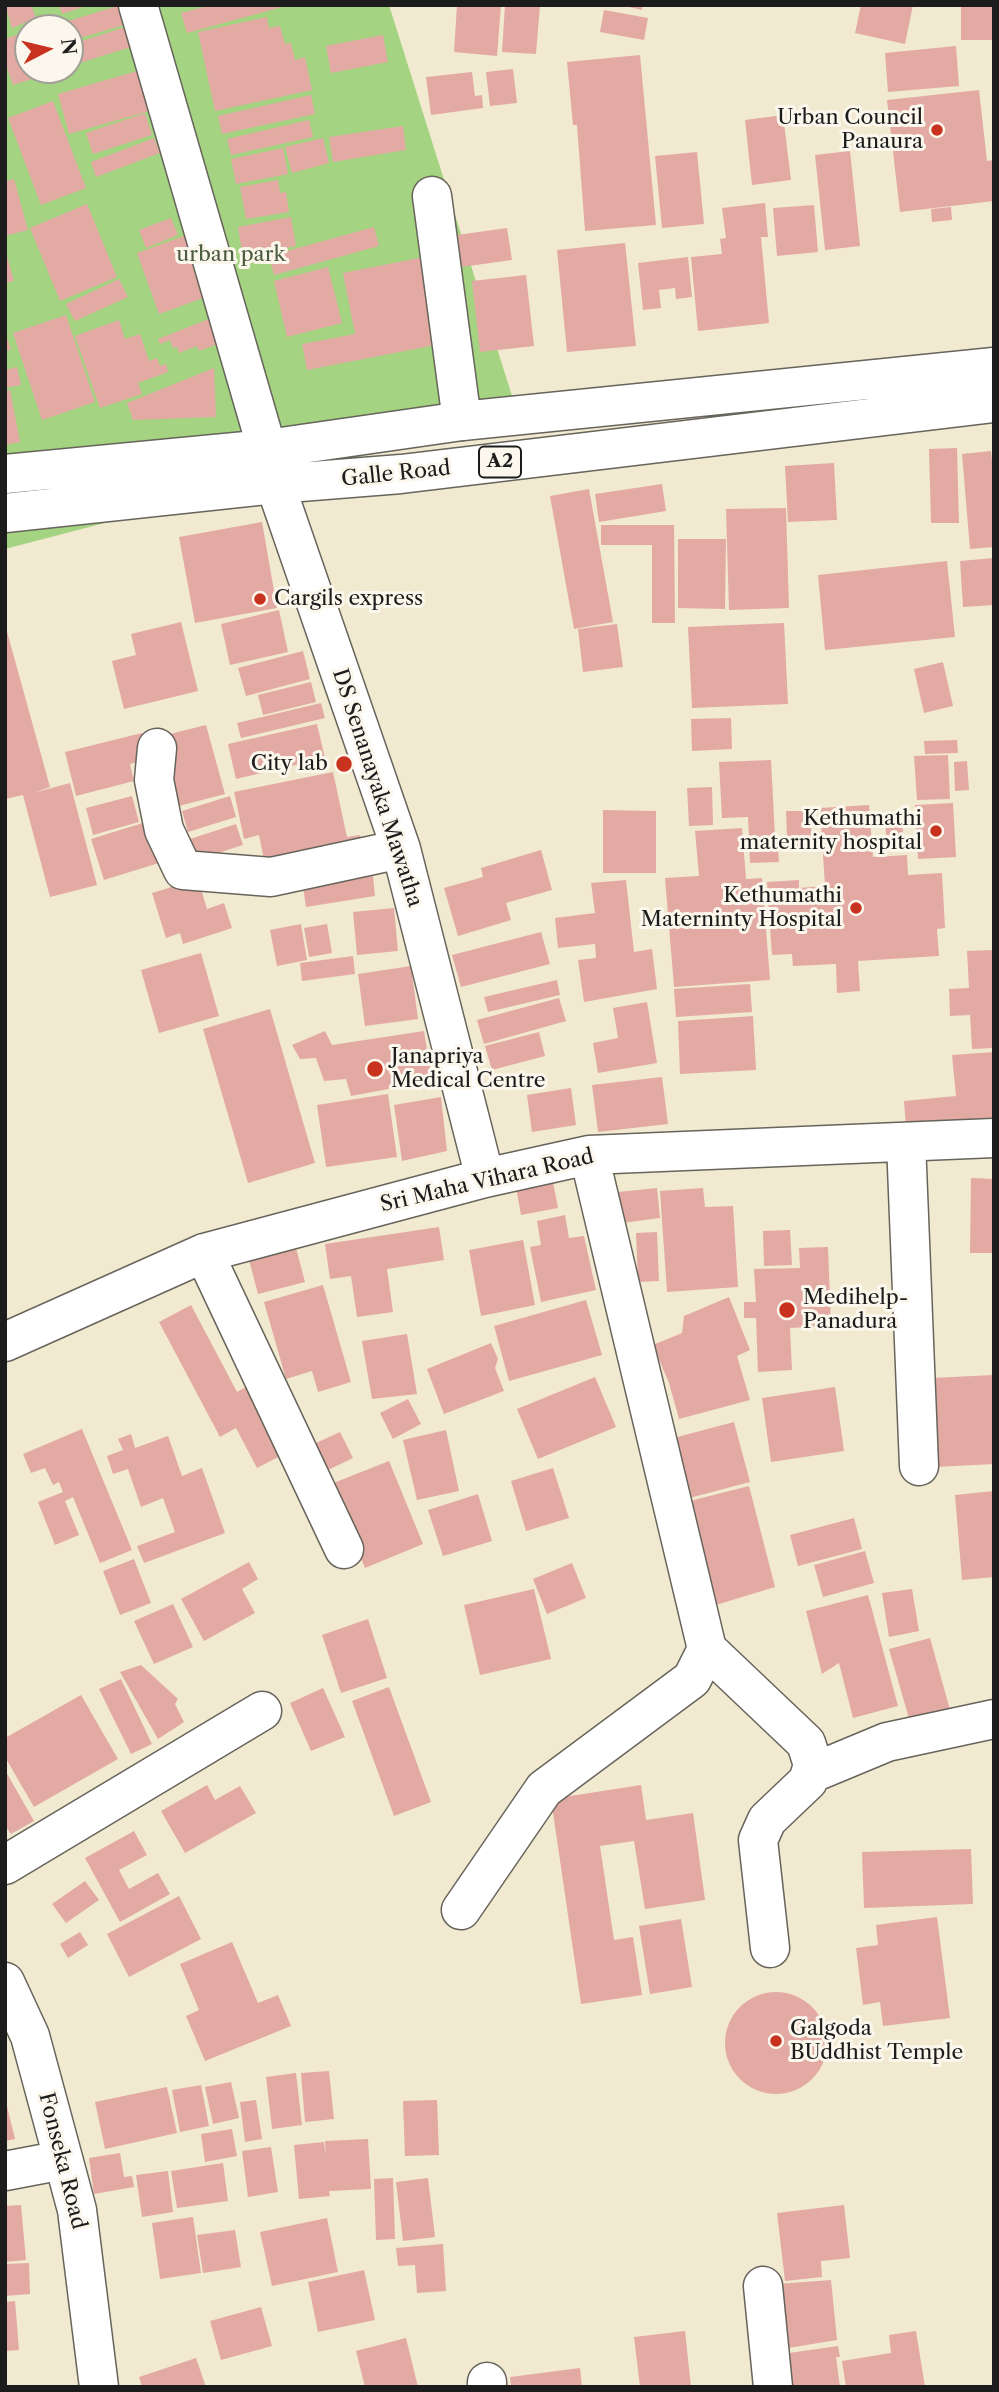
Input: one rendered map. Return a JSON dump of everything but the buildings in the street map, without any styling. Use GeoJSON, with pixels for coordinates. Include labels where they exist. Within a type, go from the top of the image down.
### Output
{"type":"FeatureCollection","features":[{"type":"Feature","properties":{"kind":"main road","name":"DS Senanayaka Mawatha"},"geometry":{"type":"LineString","coordinates":[[138,5],[271,467],[401,849],[485,1178]]}},
{"type":"Feature","properties":{"kind":"main road"},"geometry":{"type":"LineString","coordinates":[[432,196],[462,421]]}},
{"type":"Feature","properties":{"kind":"main road","name":"Galle Road"},"geometry":{"type":"LineString","coordinates":[[5,513],[271,467],[462,421],[994,367]]}},
{"type":"Feature","properties":{"kind":"main road","name":"Galle Road"},"geometry":{"type":"LineString","coordinates":[[5,474],[271,467],[401,474],[994,403]]}},
{"type":"Feature","properties":{"kind":"main road"},"geometry":{"type":"LineString","coordinates":[[157,748],[154,780],[164,830],[183,870],[271,877],[401,849]]}},
{"type":"Feature","properties":{"kind":"main road","name":"Sri Maha Vihara Road"},"geometry":{"type":"LineString","coordinates":[[5,1342],[204,1252],[485,1178],[589,1155],[994,1138]]}},
{"type":"Feature","properties":{"kind":"main road"},"geometry":{"type":"LineString","coordinates":[[906,1142],[919,1466]]}},
{"type":"Feature","properties":{"kind":"main road"},"geometry":{"type":"LineString","coordinates":[[589,1155],[707,1649],[806,1743],[813,1765],[808,1782],[767,1820],[758,1840],[770,1948]]}},
{"type":"Feature","properties":{"kind":"main road"},"geometry":{"type":"LineString","coordinates":[[204,1252],[344,1549]]}},
{"type":"Feature","properties":{"kind":"main road"},"geometry":{"type":"LineString","coordinates":[[461,1910],[544,1789],[692,1679],[707,1649]]}},
{"type":"Feature","properties":{"kind":"main road"},"geometry":{"type":"LineString","coordinates":[[5,1865],[262,1711]]}},
{"type":"Feature","properties":{"kind":"main road"},"geometry":{"type":"LineString","coordinates":[[810,1774],[887,1742],[994,1719]]}},
{"type":"Feature","properties":{"kind":"main road","name":"Fonseka Road"},"geometry":{"type":"LineString","coordinates":[[5,1982],[30,2036],[77,2210],[99,2387]]}},
{"type":"Feature","properties":{"kind":"main road"},"geometry":{"type":"LineString","coordinates":[[5,2171],[63,2160]]}},
{"type":"Feature","properties":{"kind":"main road"},"geometry":{"type":"LineString","coordinates":[[763,2286],[773,2387]]}},
{"type":"Feature","properties":{"kind":"green space","name":"urban park"},"geometry":{"type":"Polygon","coordinates":[[[5,5],[389,5],[518,415],[5,549],[5,5]]]}},
{"type":"Feature","properties":{"kind":"place","name":"Urban Council Panaura"},"geometry":{"type":"Point","coordinates":[937,130]}},
{"type":"Feature","properties":{"kind":"place","name":"Cargils express"},"geometry":{"type":"Point","coordinates":[260,599]}},
{"type":"Feature","properties":{"kind":"place","name":"City lab"},"geometry":{"type":"Point","coordinates":[344,764]}},
{"type":"Feature","properties":{"kind":"place","name":"Kethumathi maternity hospital"},"geometry":{"type":"Point","coordinates":[936,831]}},
{"type":"Feature","properties":{"kind":"place","name":"Kethumathi Materninty Hospital"},"geometry":{"type":"Point","coordinates":[856,908]}},
{"type":"Feature","properties":{"kind":"place","name":"Janapriya Medical Centre"},"geometry":{"type":"Point","coordinates":[375,1069]}},
{"type":"Feature","properties":{"kind":"place","name":"Medihelp- Panadura"},"geometry":{"type":"Point","coordinates":[787,1310]}},
{"type":"Feature","properties":{"kind":"place","name":"Galgoda BUddhist Temple"},"geometry":{"type":"Point","coordinates":[776,2041]}}]}
